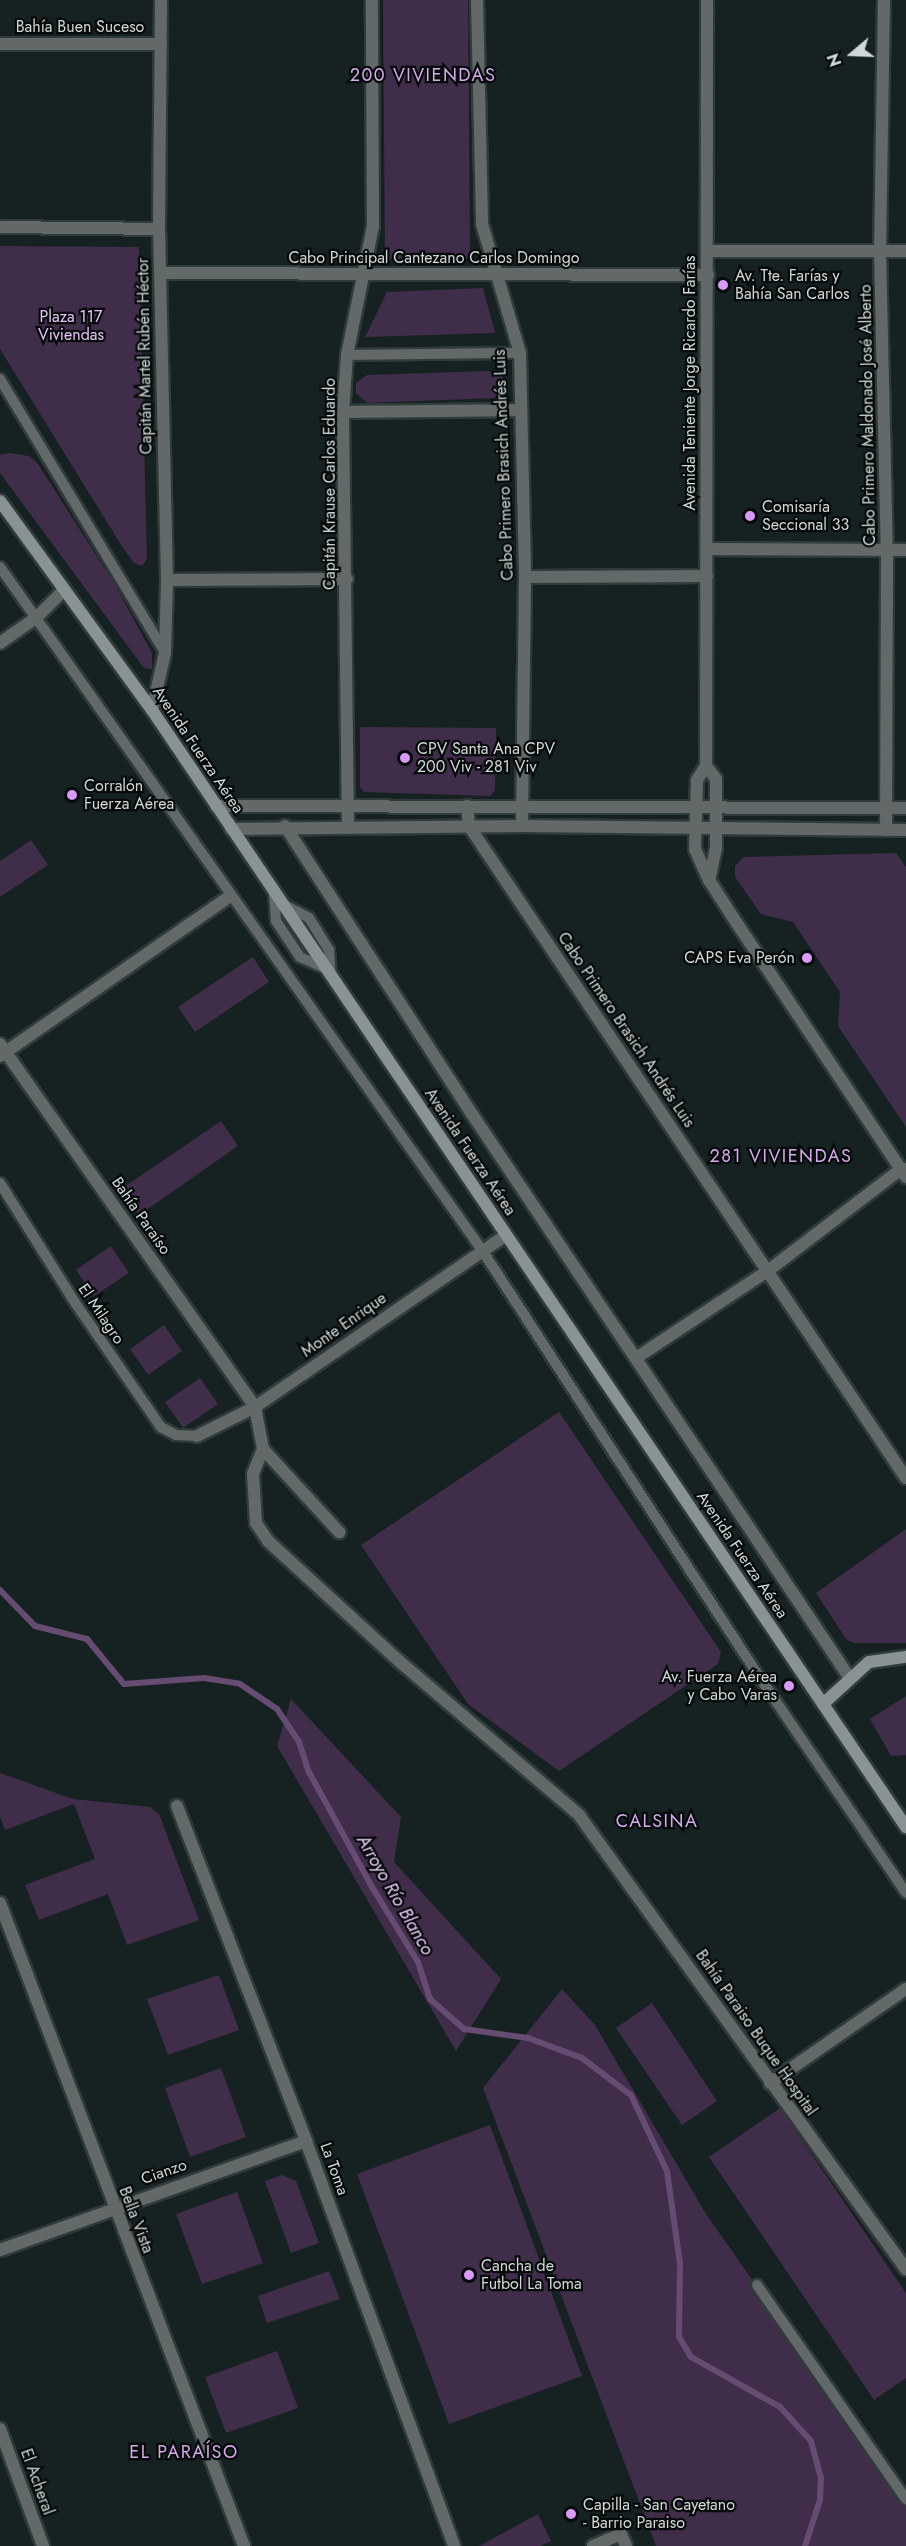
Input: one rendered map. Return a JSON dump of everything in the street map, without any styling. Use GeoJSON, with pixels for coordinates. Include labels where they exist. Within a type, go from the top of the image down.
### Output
{"type":"FeatureCollection","features":[{"type":"Feature","properties":{"kind":"main road","name":"Avenida Fuerza Aérea"},"geometry":{"type":"LineString","coordinates":[[0,501],[152,710],[906,1827]]}},
{"type":"Feature","properties":{"kind":"main road"},"geometry":{"type":"LineString","coordinates":[[823,1704],[849,1677],[875,1660],[906,1657]]}},
{"type":"Feature","properties":{"kind":"street","name":"Capitán Martel Rubén Héctor"},"geometry":{"type":"LineString","coordinates":[[152,710],[165,653],[166,580],[159,230],[161,0]]}},
{"type":"Feature","properties":{"kind":"street","name":"Capitán Krause Carlos Eduardo"},"geometry":{"type":"LineString","coordinates":[[348,826],[344,412],[347,355],[366,274],[373,226],[372,0]]}},
{"type":"Feature","properties":{"kind":"street","name":"Cabo Primero Brasich Andrés Luis"},"geometry":{"type":"LineString","coordinates":[[477,0],[482,224],[499,275],[520,353],[525,577],[522,826]]}},
{"type":"Feature","properties":{"kind":"street","name":"Avenida Teniente Jorge Ricardo Farías"},"geometry":{"type":"LineString","coordinates":[[707,0],[706,766],[697,780],[695,849],[709,880],[904,1172]]}},
{"type":"Feature","properties":{"kind":"street","name":"Cabo Primero Maldonado José Alberto"},"geometry":{"type":"LineString","coordinates":[[884,0],[880,251],[887,549],[886,830]]}},
{"type":"Feature","properties":{"kind":"street","name":"Bahía Buen Suceso"},"geometry":{"type":"LineString","coordinates":[[0,44],[160,44]]}},
{"type":"Feature","properties":{"kind":"street"},"geometry":{"type":"LineString","coordinates":[[0,227],[159,230]]}},
{"type":"Feature","properties":{"kind":"street"},"geometry":{"type":"LineString","coordinates":[[707,252],[906,251]]}},
{"type":"Feature","properties":{"kind":"street","name":"Cabo Principal Cantezano Carlos Domingo"},"geometry":{"type":"LineString","coordinates":[[160,273],[708,275]]}},
{"type":"Feature","properties":{"kind":"street"},"geometry":{"type":"LineString","coordinates":[[344,412],[521,410]]}},
{"type":"Feature","properties":{"kind":"street"},"geometry":{"type":"LineString","coordinates":[[707,549],[906,550]]}},
{"type":"Feature","properties":{"kind":"street"},"geometry":{"type":"LineString","coordinates":[[525,577],[706,576]]}},
{"type":"Feature","properties":{"kind":"street"},"geometry":{"type":"LineString","coordinates":[[166,580],[347,579]]}},
{"type":"Feature","properties":{"kind":"street"},"geometry":{"type":"LineString","coordinates":[[0,644],[37,617],[64,590]]}},
{"type":"Feature","properties":{"kind":"street","name":"Avenida Teniente Jorge Ricardo Farías"},"geometry":{"type":"LineString","coordinates":[[706,766],[716,779],[716,829],[709,880]]}},
{"type":"Feature","properties":{"kind":"street"},"geometry":{"type":"LineString","coordinates":[[216,806],[906,808]]}},
{"type":"Feature","properties":{"kind":"street","name":"Cabo Primero Brasich Andrés Luis"},"geometry":{"type":"LineString","coordinates":[[467,806],[469,826],[769,1270],[906,1478]]}},
{"type":"Feature","properties":{"kind":"street"},"geometry":{"type":"LineString","coordinates":[[231,829],[285,826],[522,826],[906,830]]}},
{"type":"Feature","properties":{"kind":"street"},"geometry":{"type":"LineString","coordinates":[[285,826],[849,1677]]}},
{"type":"Feature","properties":{"kind":"street"},"geometry":{"type":"LineString","coordinates":[[2,1051],[230,896]]}},
{"type":"Feature","properties":{"kind":"street","name":"Bahía Paraíso"},"geometry":{"type":"LineString","coordinates":[[2,1051],[255,1407]]}},
{"type":"Feature","properties":{"kind":"street"},"geometry":{"type":"LineString","coordinates":[[636,1358],[769,1270],[904,1172]]}},
{"type":"Feature","properties":{"kind":"street","name":"Monte Enrique"},"geometry":{"type":"LineString","coordinates":[[197,1436],[255,1407],[506,1235]]}},
{"type":"Feature","properties":{"kind":"street"},"geometry":{"type":"LineString","coordinates":[[255,1407],[263,1449],[339,1532]]}},
{"type":"Feature","properties":{"kind":"street","name":"Bahía Paraiso Buque Hospital"},"geometry":{"type":"LineString","coordinates":[[263,1449],[253,1474],[254,1499],[256,1523],[268,1541],[408,1669],[579,1815],[906,2269]]}},
{"type":"Feature","properties":{"kind":"street","name":"La Toma"},"geometry":{"type":"LineString","coordinates":[[177,1806],[306,2141],[454,2546]]}},
{"type":"Feature","properties":{"kind":"street","name":"Bella Vista"},"geometry":{"type":"LineString","coordinates":[[0,1904],[113,2208],[244,2546]]}},
{"type":"Feature","properties":{"kind":"street"},"geometry":{"type":"LineString","coordinates":[[771,2083],[906,1989]]}},
{"type":"Feature","properties":{"kind":"street","name":"Cianzo"},"geometry":{"type":"LineString","coordinates":[[0,2250],[306,2141]]}},
{"type":"Feature","properties":{"kind":"street","name":"El Acheral"},"geometry":{"type":"LineString","coordinates":[[0,2429],[43,2546]]}},
{"type":"Feature","properties":{"kind":"street"},"geometry":{"type":"LineString","coordinates":[[593,2546],[623,2540]]}},
{"type":"Feature","properties":{"kind":"lane"},"geometry":{"type":"LineString","coordinates":[[347,355],[520,353]]}},
{"type":"Feature","properties":{"kind":"lane"},"geometry":{"type":"LineString","coordinates":[[0,379],[165,653]]}},
{"type":"Feature","properties":{"kind":"lane"},"geometry":{"type":"LineString","coordinates":[[0,567],[482,1250],[756,1672],[906,1893]]}},
{"type":"Feature","properties":{"kind":"lane"},"geometry":{"type":"LineString","coordinates":[[274,892],[276,921],[300,957],[328,972]]}},
{"type":"Feature","properties":{"kind":"lane","name":"El Milagro"},"geometry":{"type":"LineString","coordinates":[[0,1183],[76,1304],[161,1427],[176,1435],[197,1436]]}},
{"type":"Feature","properties":{"kind":"lane"},"geometry":{"type":"LineString","coordinates":[[757,2285],[906,2499]]}},
{"type":"Feature","properties":{"kind":"green space"},"geometry":{"type":"Polygon","coordinates":[[[383,0],[468,0],[470,259],[385,259],[383,0]]]}},
{"type":"Feature","properties":{"kind":"green space","name":"Plaza 117 Viviendas"},"geometry":{"type":"Polygon","coordinates":[[[0,246],[139,247],[147,559],[142,566],[134,563],[123,548],[0,349],[0,246]]]}},
{"type":"Feature","properties":{"kind":"green space"},"geometry":{"type":"Polygon","coordinates":[[[483,288],[495,333],[365,337],[387,292],[483,288]]]}},
{"type":"Feature","properties":{"kind":"green space"},"geometry":{"type":"Polygon","coordinates":[[[490,371],[501,374],[506,385],[495,398],[367,403],[356,393],[356,383],[367,375],[490,371]]]}},
{"type":"Feature","properties":{"kind":"green space"},"geometry":{"type":"Polygon","coordinates":[[[9,453],[29,456],[38,464],[114,583],[152,653],[152,669],[144,668],[0,473],[0,455],[9,453]]]}},
{"type":"Feature","properties":{"kind":"green space"},"geometry":{"type":"Polygon","coordinates":[[[360,727],[496,728],[495,790],[490,796],[364,792],[360,787],[360,727]]]}},
{"type":"Feature","properties":{"kind":"green space"},"geometry":{"type":"Polygon","coordinates":[[[31,840],[48,865],[0,897],[0,861],[31,840]]]}},
{"type":"Feature","properties":{"kind":"green space"},"geometry":{"type":"Polygon","coordinates":[[[896,853],[906,867],[906,1127],[838,1026],[840,992],[793,922],[761,914],[735,877],[735,866],[744,857],[896,853]]]}},
{"type":"Feature","properties":{"kind":"green space"},"geometry":{"type":"Polygon","coordinates":[[[253,957],[269,982],[195,1032],[178,1007],[253,957]]]}},
{"type":"Feature","properties":{"kind":"green space"},"geometry":{"type":"Polygon","coordinates":[[[221,1121],[238,1146],[139,1215],[121,1189],[221,1121]]]}},
{"type":"Feature","properties":{"kind":"green space"},"geometry":{"type":"Polygon","coordinates":[[[111,1246],[129,1273],[94,1296],[76,1270],[111,1246]]]}},
{"type":"Feature","properties":{"kind":"green space"},"geometry":{"type":"Polygon","coordinates":[[[164,1325],[182,1351],[148,1375],[130,1349],[164,1325]]]}},
{"type":"Feature","properties":{"kind":"green space"},"geometry":{"type":"Polygon","coordinates":[[[200,1378],[218,1404],[183,1428],[165,1402],[200,1378]]]}},
{"type":"Feature","properties":{"kind":"green space"},"geometry":{"type":"Polygon","coordinates":[[[559,1412],[721,1652],[718,1664],[559,1771],[468,1704],[361,1545],[559,1412]]]}},
{"type":"Feature","properties":{"kind":"green space"},"geometry":{"type":"Polygon","coordinates":[[[906,1529],[906,1643],[854,1643],[846,1639],[816,1593],[906,1529]]]}},
{"type":"Feature","properties":{"kind":"green space"},"geometry":{"type":"Polygon","coordinates":[[[906,1696],[906,1755],[891,1756],[870,1719],[906,1696]]]}},
{"type":"Feature","properties":{"kind":"green space"},"geometry":{"type":"Polygon","coordinates":[[[291,1699],[401,1817],[394,1862],[501,1979],[456,2051],[277,1746],[291,1699]]]}},
{"type":"Feature","properties":{"kind":"green space"},"geometry":{"type":"Polygon","coordinates":[[[0,1773],[73,1799],[150,1807],[159,1814],[199,1920],[127,1945],[108,1894],[39,1920],[25,1885],[95,1859],[74,1804],[5,1830],[0,1816],[0,1773]]]}},
{"type":"Feature","properties":{"kind":"green space"},"geometry":{"type":"Polygon","coordinates":[[[219,1975],[239,2030],[168,2055],[147,1999],[219,1975]]]}},
{"type":"Feature","properties":{"kind":"green space"},"geometry":{"type":"Polygon","coordinates":[[[562,1989],[595,2025],[706,2214],[906,2499],[906,2546],[656,2546],[483,2088],[562,1989]]]}},
{"type":"Feature","properties":{"kind":"green space"},"geometry":{"type":"Polygon","coordinates":[[[652,2003],[717,2101],[682,2125],[616,2028],[652,2003]]]}},
{"type":"Feature","properties":{"kind":"green space"},"geometry":{"type":"Polygon","coordinates":[[[221,2068],[246,2137],[190,2157],[165,2088],[221,2068]]]}},
{"type":"Feature","properties":{"kind":"green space"},"geometry":{"type":"Polygon","coordinates":[[[780,2108],[906,2293],[906,2378],[874,2400],[709,2157],[780,2108]]]}},
{"type":"Feature","properties":{"kind":"green space","name":"Cancha de Futbol La Toma"},"geometry":{"type":"Polygon","coordinates":[[[490,2125],[582,2376],[449,2424],[357,2174],[490,2125]]]}},
{"type":"Feature","properties":{"kind":"green space"},"geometry":{"type":"Polygon","coordinates":[[[282,2175],[296,2181],[319,2243],[291,2253],[265,2181],[282,2175]]]}},
{"type":"Feature","properties":{"kind":"green space"},"geometry":{"type":"Polygon","coordinates":[[[237,2192],[263,2263],[202,2284],[176,2214],[237,2192]]]}},
{"type":"Feature","properties":{"kind":"green space"},"geometry":{"type":"Polygon","coordinates":[[[329,2271],[340,2299],[267,2323],[258,2296],[329,2271]]]}},
{"type":"Feature","properties":{"kind":"green space"},"geometry":{"type":"Polygon","coordinates":[[[277,2351],[298,2408],[226,2433],[205,2377],[277,2351]]]}},
{"type":"Feature","properties":{"kind":"green space"},"geometry":{"type":"Polygon","coordinates":[[[538,2514],[551,2541],[540,2546],[479,2546],[538,2514]]]}},
{"type":"Feature","properties":{"kind":"waterway","name":"Arroyo Río Blanco"},"geometry":{"type":"LineString","coordinates":[[0,1590],[35,1626],[87,1639],[124,1684],[204,1678],[240,1684],[277,1709],[299,1742],[309,1772],[372,1887],[418,1962],[430,1999],[464,2029],[528,2038],[582,2058],[631,2095],[667,2171],[680,2263],[679,2337],[691,2357],[780,2407],[811,2441],[821,2478],[820,2500],[805,2546]]}},
{"type":"Feature","properties":{"kind":"place","name":"Av. Tte. Farías y Bahía San Carlos"},"geometry":{"type":"Point","coordinates":[723,285]}},
{"type":"Feature","properties":{"kind":"place","name":"Comisaría Seccional 33"},"geometry":{"type":"Point","coordinates":[750,516]}},
{"type":"Feature","properties":{"kind":"place","name":"CPV Santa Ana CPV 200 Viv - 281 Viv"},"geometry":{"type":"Point","coordinates":[405,758]}},
{"type":"Feature","properties":{"kind":"place","name":"Corralón Fuerza Aérea"},"geometry":{"type":"Point","coordinates":[72,795]}},
{"type":"Feature","properties":{"kind":"place","name":"CAPS Eva Perón"},"geometry":{"type":"Point","coordinates":[807,958]}},
{"type":"Feature","properties":{"kind":"place","name":"Av. Fuerza Aérea y Cabo Varas"},"geometry":{"type":"Point","coordinates":[789,1686]}},
{"type":"Feature","properties":{"kind":"place","name":"Cancha de Futbol La Toma"},"geometry":{"type":"Point","coordinates":[469,2275]}},
{"type":"Feature","properties":{"kind":"place","name":"Capilla - San Cayetano - Barrio Paraiso"},"geometry":{"type":"Point","coordinates":[571,2514]}},
{"type":"Feature","properties":{"kind":"district","name":"200 VIVIENDAS"},"geometry":{"type":"Point","coordinates":[423,75]}},
{"type":"Feature","properties":{"kind":"district","name":"281 VIVIENDAS"},"geometry":{"type":"Point","coordinates":[781,1156]}},
{"type":"Feature","properties":{"kind":"district","name":"CALSINA"},"geometry":{"type":"Point","coordinates":[657,1821]}},
{"type":"Feature","properties":{"kind":"district","name":"EL PARAÍSO"},"geometry":{"type":"Point","coordinates":[184,2452]}}]}
